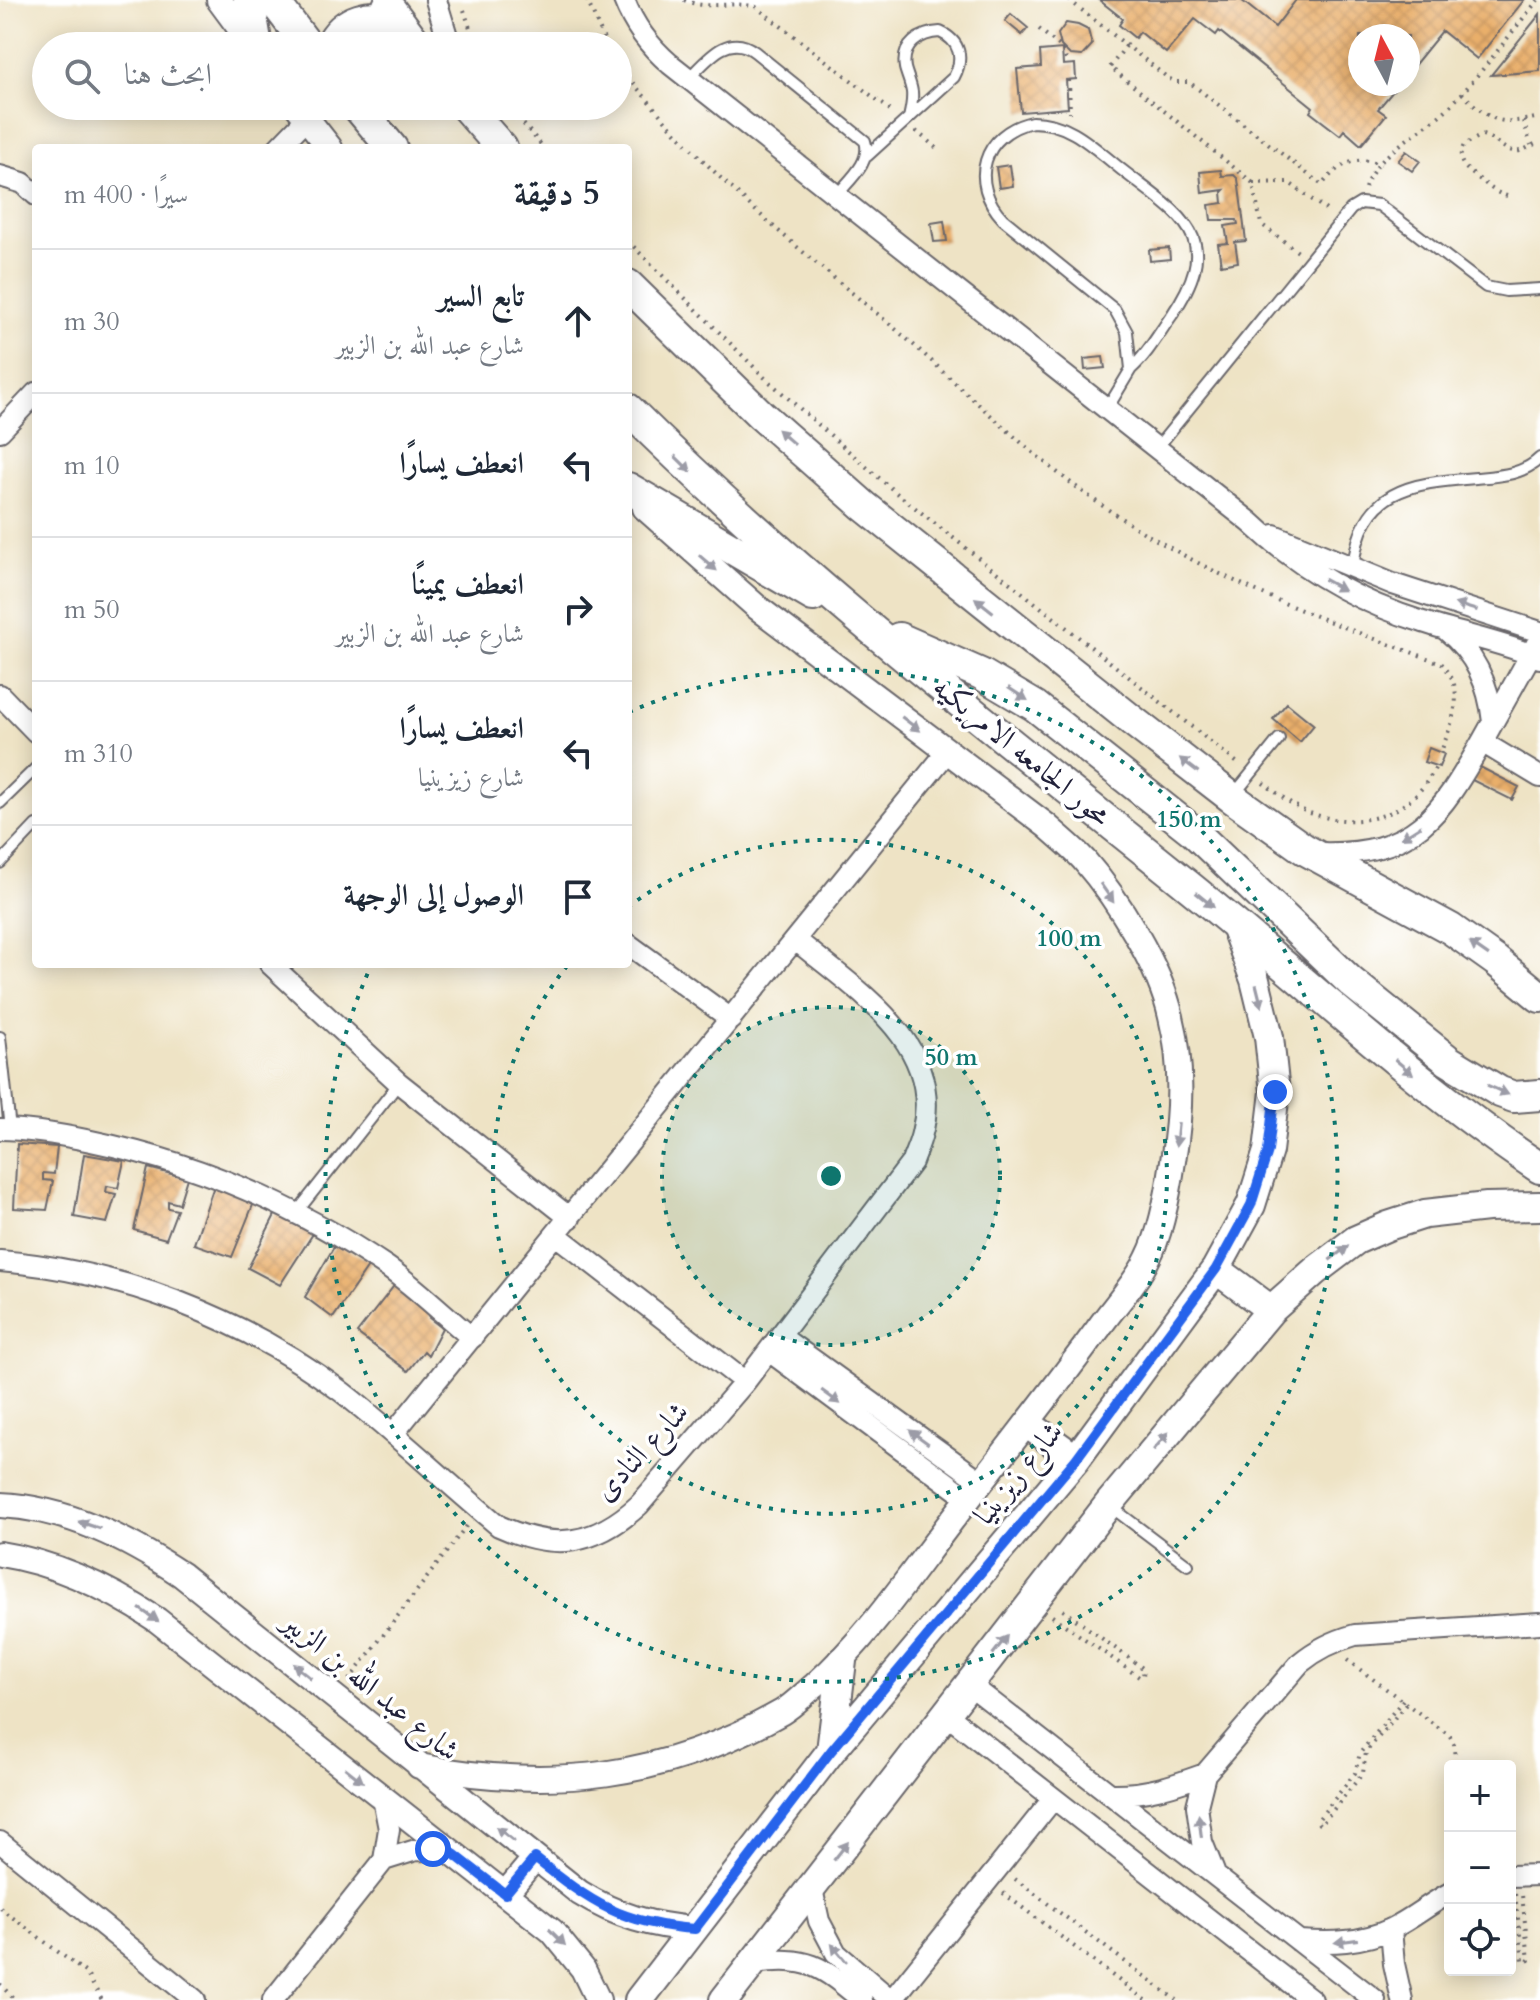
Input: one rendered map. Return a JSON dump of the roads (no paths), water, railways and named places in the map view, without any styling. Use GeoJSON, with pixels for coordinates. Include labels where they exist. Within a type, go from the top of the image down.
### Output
{"type":"FeatureCollection","features":[{"type":"Feature","properties":{"kind":"main road"},"geometry":{"type":"LineString","coordinates":[[273,0],[297,32]]}},
{"type":"Feature","properties":{"kind":"main road"},"geometry":{"type":"LineString","coordinates":[[233,6],[247,32]]}},
{"type":"Feature","properties":{"kind":"main road"},"geometry":{"type":"LineString","coordinates":[[340,32],[356,20],[391,10],[408,32]]}},
{"type":"Feature","properties":{"kind":"main road"},"geometry":{"type":"LineString","coordinates":[[369,120],[389,144]]}},
{"type":"Feature","properties":{"kind":"main road"},"geometry":{"type":"LineString","coordinates":[[477,120],[498,144]]}},
{"type":"Feature","properties":{"kind":"main road"},"geometry":{"type":"LineString","coordinates":[[632,289],[761,415],[864,506],[971,594],[1231,797],[1312,853],[1451,929],[1540,997]]}},
{"type":"Feature","properties":{"kind":"main road","name":"محور الجامعه الامريكيه"},"geometry":{"type":"LineString","coordinates":[[632,413],[706,486],[863,623],[1234,923],[1422,1083],[1540,1168]]}},
{"type":"Feature","properties":{"kind":"main road"},"geometry":{"type":"LineString","coordinates":[[632,492],[863,623],[981,674],[1035,706],[1193,831],[1351,982],[1449,1061],[1500,1092],[1514,1097],[1540,1095]]}},
{"type":"Feature","properties":{"kind":"main road","name":"شارع زيزينيا"},"geometry":{"type":"LineString","coordinates":[[639,2000],[831,1751],[1076,1459],[1216,1269],[1251,1205],[1268,1151],[1275,1092],[1269,1037],[1255,980],[1234,923]]}},
{"type":"Feature","properties":{"kind":"main road"},"geometry":{"type":"LineString","coordinates":[[724,2000],[1108,1505],[1271,1310],[1356,1240],[1388,1226],[1440,1212],[1540,1206]]}},
{"type":"Feature","properties":{"kind":"main road"},"geometry":{"type":"LineString","coordinates":[[1216,1269],[1271,1310]]}},
{"type":"Feature","properties":{"kind":"main road"},"geometry":{"type":"LineString","coordinates":[[1029,1425],[1076,1459]]}},
{"type":"Feature","properties":{"kind":"main road"},"geometry":{"type":"LineString","coordinates":[[831,1751],[842,1661]]}},
{"type":"Feature","properties":{"kind":"street"},"geometry":{"type":"LineString","coordinates":[[205,0],[233,6]]}},
{"type":"Feature","properties":{"kind":"street"},"geometry":{"type":"LineString","coordinates":[[436,0],[446,32]]}},
{"type":"Feature","properties":{"kind":"street"},"geometry":{"type":"LineString","coordinates":[[624,0],[631,18],[648,43],[688,79],[1250,522],[1294,560],[1344,591],[1398,614],[1443,627],[1538,645]]}},
{"type":"Feature","properties":{"kind":"street"},"geometry":{"type":"LineString","coordinates":[[281,144],[297,120]]}},
{"type":"Feature","properties":{"kind":"street"},"geometry":{"type":"LineString","coordinates":[[308,120],[327,144]]}},
{"type":"Feature","properties":{"kind":"street"},"geometry":{"type":"LineString","coordinates":[[0,176],[23,183],[32,191]]}},
{"type":"Feature","properties":{"kind":"street"},"geometry":{"type":"LineString","coordinates":[[0,431],[32,397]]}},
{"type":"Feature","properties":{"kind":"street"},"geometry":{"type":"LineString","coordinates":[[419,1766],[466,1775],[545,1779],[609,1774],[655,1765],[730,1738],[787,1709],[842,1661],[1029,1425],[1149,1258],[1169,1190],[1181,1084],[1171,1016],[1149,959],[1084,860],[1047,826],[758,608],[632,494]]}},
{"type":"Feature","properties":{"kind":"street"},"geometry":{"type":"LineString","coordinates":[[1250,522],[1353,569],[1538,645]]}},
{"type":"Feature","properties":{"kind":"street"},"geometry":{"type":"LineString","coordinates":[[1443,627],[1458,639],[1479,669],[1487,686],[1493,722]]}},
{"type":"Feature","properties":{"kind":"street"},"geometry":{"type":"LineString","coordinates":[[1312,853],[1372,850],[1408,834],[1439,810],[1452,794],[1538,645]]}},
{"type":"Feature","properties":{"kind":"street"},"geometry":{"type":"LineString","coordinates":[[0,695],[32,728]]}},
{"type":"Feature","properties":{"kind":"street"},"geometry":{"type":"LineString","coordinates":[[1482,742],[1540,777]]}},
{"type":"Feature","properties":{"kind":"street"},"geometry":{"type":"LineString","coordinates":[[393,1434],[947,752]]}},
{"type":"Feature","properties":{"kind":"street","name":"شارع النادى"},"geometry":{"type":"LineString","coordinates":[[0,1261],[95,1276],[160,1295],[223,1321],[283,1353],[340,1391],[499,1526],[547,1542],[573,1541],[598,1534],[620,1522],[639,1505],[745,1382],[912,1162],[923,1131],[926,1099],[920,1068],[906,1039],[885,1014],[796,940]]}},
{"type":"Feature","properties":{"kind":"street"},"geometry":{"type":"LineString","coordinates":[[632,947],[731,1019]]}},
{"type":"Feature","properties":{"kind":"street"},"geometry":{"type":"LineString","coordinates":[[274,968],[399,1083],[570,1218]]}},
{"type":"Feature","properties":{"kind":"street"},"geometry":{"type":"LineString","coordinates":[[5,1129],[70,1136],[128,1148],[201,1170],[297,1212],[389,1269],[472,1338]]}},
{"type":"Feature","properties":{"kind":"street"},"geometry":{"type":"LineString","coordinates":[[556,1235],[745,1382]]}},
{"type":"Feature","properties":{"kind":"street"},"geometry":{"type":"LineString","coordinates":[[774,1343],[976,1490]]}},
{"type":"Feature","properties":{"kind":"street","name":"شارع عبد الله بن الزبير"},"geometry":{"type":"LineString","coordinates":[[0,1505],[57,1514],[101,1529],[143,1549],[182,1575],[580,1893],[623,1916],[646,1923],[695,1929]]}},
{"type":"Feature","properties":{"kind":"street"},"geometry":{"type":"LineString","coordinates":[[0,1554],[45,1564],[85,1578],[157,1620],[552,1931],[583,1969],[598,2000]]}},
{"type":"Feature","properties":{"kind":"street"},"geometry":{"type":"LineString","coordinates":[[1216,1876],[1202,1842],[1197,1806],[1205,1774],[1300,1663],[1325,1644],[1355,1635],[1540,1623]]}},
{"type":"Feature","properties":{"kind":"street"},"geometry":{"type":"LineString","coordinates":[[970,1685],[1375,2000]]}},
{"type":"Feature","properties":{"kind":"street"},"geometry":{"type":"LineString","coordinates":[[947,1715],[1312,2000]]}},
{"type":"Feature","properties":{"kind":"street"},"geometry":{"type":"LineString","coordinates":[[1110,1794],[1159,1791],[1205,1774]]}},
{"type":"Feature","properties":{"kind":"street"},"geometry":{"type":"LineString","coordinates":[[273,2000],[384,1860],[389,1829],[383,1798]]}},
{"type":"Feature","properties":{"kind":"street"},"geometry":{"type":"LineString","coordinates":[[812,1889],[819,1921],[836,1953],[892,2000],[1053,1799]]}},
{"type":"Feature","properties":{"kind":"street"},"geometry":{"type":"LineString","coordinates":[[0,1842],[195,2000]]}},
{"type":"Feature","properties":{"kind":"street"},"geometry":{"type":"LineString","coordinates":[[384,1860],[416,1850],[450,1851]]}},
{"type":"Feature","properties":{"kind":"street"},"geometry":{"type":"LineString","coordinates":[[505,1894],[535,1858]]}},
{"type":"Feature","properties":{"kind":"street"},"geometry":{"type":"LineString","coordinates":[[1299,1941],[1330,1943],[1362,1939],[1391,1929],[1444,1897]]}},
{"type":"Feature","properties":{"kind":"street"},"geometry":{"type":"LineString","coordinates":[[1391,1929],[1402,2000]]}},
{"type":"Feature","properties":{"kind":"street"},"geometry":{"type":"LineString","coordinates":[[753,1963],[786,1959],[822,1968],[862,2000]]}},
{"type":"Feature","properties":{"kind":"lane"},"geometry":{"type":"LineString","coordinates":[[837,195],[867,156],[946,86],[958,70],[958,46],[940,32],[923,34],[906,53],[905,69],[913,93],[907,120]]}},
{"type":"Feature","properties":{"kind":"lane"},"geometry":{"type":"LineString","coordinates":[[688,79],[722,47],[730,44],[748,47],[861,137],[867,147],[867,156]]}},
{"type":"Feature","properties":{"kind":"lane"},"geometry":{"type":"LineString","coordinates":[[1107,409],[1192,282],[1197,255],[1195,242],[1172,210],[1071,130],[1046,122],[1032,122],[1010,130],[993,145],[984,167],[988,201],[1003,219],[1115,310],[1127,332],[1131,369]]}},
{"type":"Feature","properties":{"kind":"lane"},"geometry":{"type":"LineString","coordinates":[[1156,449],[1356,205],[1367,202],[1379,205],[1477,283],[1496,290],[1540,289]]}},
{"type":"Feature","properties":{"kind":"lane"},"geometry":{"type":"LineString","coordinates":[[1353,569],[1355,548],[1363,528],[1377,508],[1396,493],[1430,482],[1509,474],[1523,470],[1540,458]]}},
{"type":"Feature","properties":{"kind":"lane"},"geometry":{"type":"LineString","coordinates":[[1231,797],[1279,739]]}},
{"type":"Feature","properties":{"kind":"lane"},"geometry":{"type":"LineString","coordinates":[[0,802],[32,772]]}},
{"type":"Feature","properties":{"kind":"lane"},"geometry":{"type":"LineString","coordinates":[[0,863],[32,829]]}},
{"type":"Feature","properties":{"kind":"lane"},"geometry":{"type":"LineString","coordinates":[[0,1037],[5,1129]]}},
{"type":"Feature","properties":{"kind":"lane"},"geometry":{"type":"LineString","coordinates":[[297,1212],[399,1083]]}},
{"type":"Feature","properties":{"kind":"lane"},"geometry":{"type":"LineString","coordinates":[[1108,1505],[1188,1565]]}}]}
